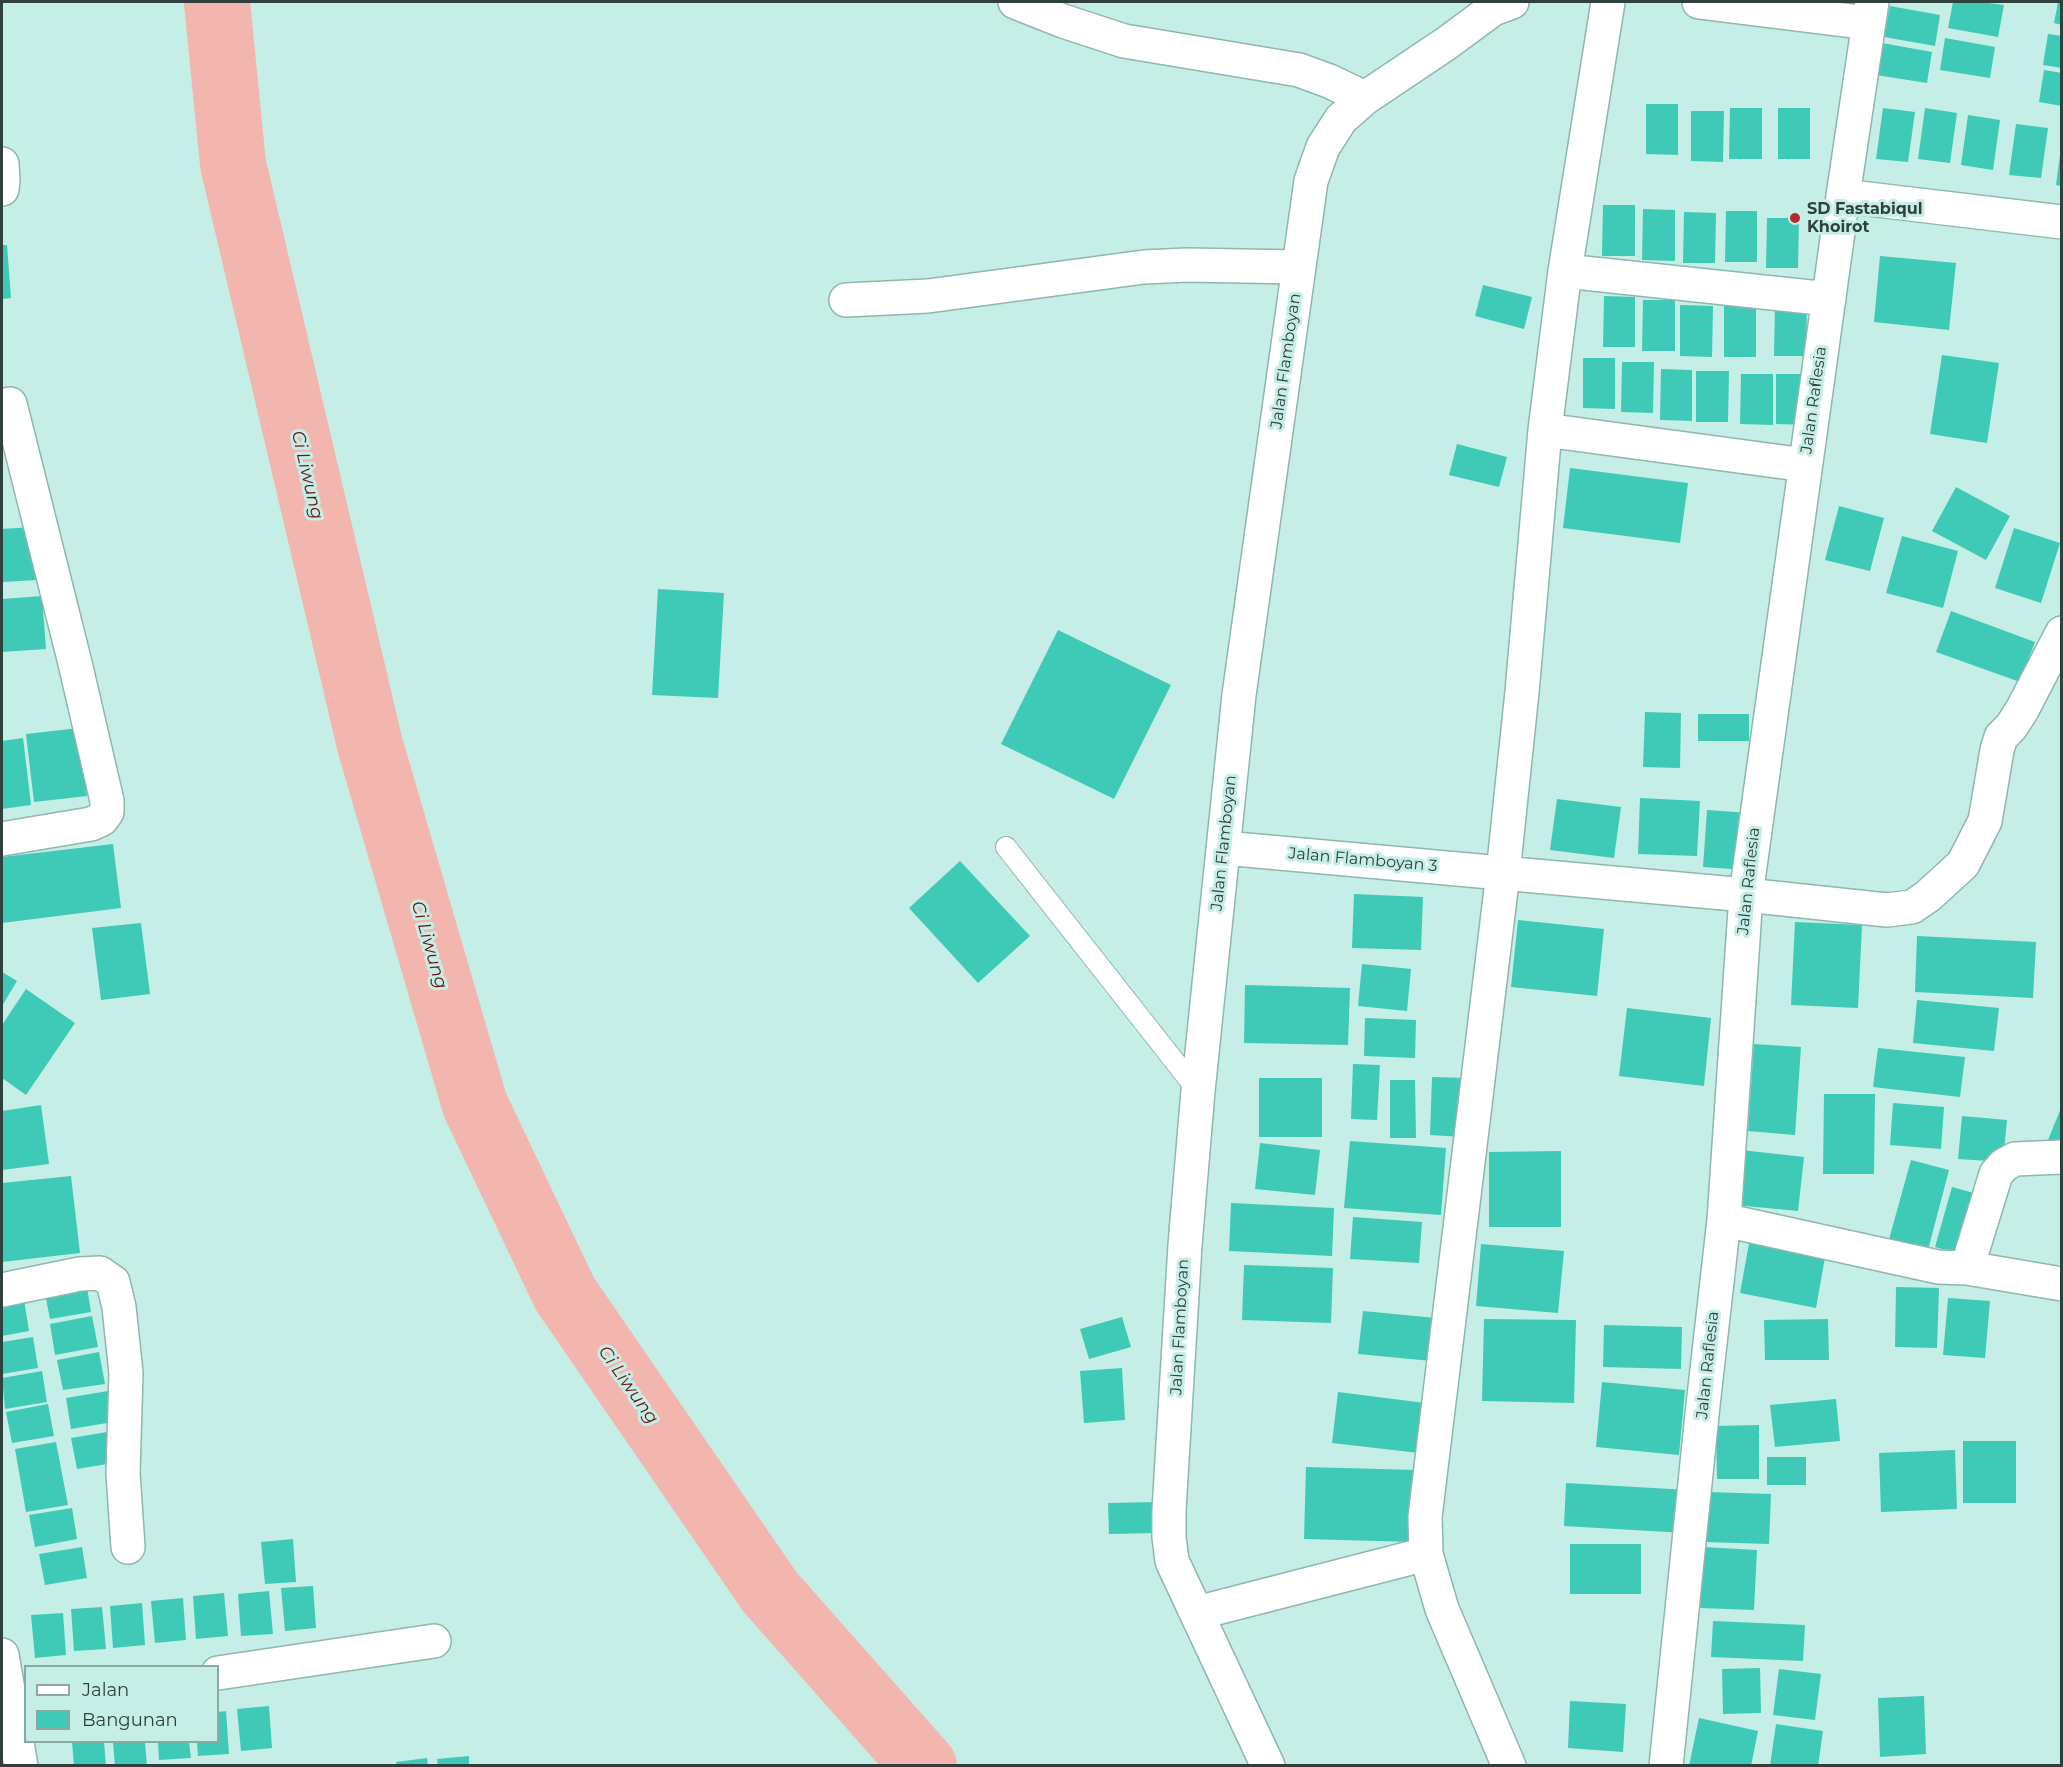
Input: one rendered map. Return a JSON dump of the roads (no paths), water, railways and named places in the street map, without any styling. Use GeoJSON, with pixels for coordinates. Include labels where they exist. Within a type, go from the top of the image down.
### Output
{"type":"FeatureCollection","features":[{"type":"Feature","properties":{"kind":"street"},"geometry":{"type":"LineString","coordinates":[[1015,2],[1124,41],[1299,70],[1365,98]]}},
{"type":"Feature","properties":{"kind":"street","name":"Jalan Flamboyan"},"geometry":{"type":"LineString","coordinates":[[1268,1766],[1172,1561],[1169,1538],[1185,1245],[1198,1090],[1239,694],[1311,181],[1323,147],[1341,119],[1365,98],[1493,9],[1512,2]]}},
{"type":"Feature","properties":{"kind":"street"},"geometry":{"type":"LineString","coordinates":[[1509,1766],[1442,1609],[1426,1554],[1425,1517],[1503,873],[1522,692],[1545,430],[1565,271],[1608,2]]}},
{"type":"Feature","properties":{"kind":"street"},"geometry":{"type":"LineString","coordinates":[[1699,2],[1870,12]]}},
{"type":"Feature","properties":{"kind":"street","name":"Jalan Raflesia"},"geometry":{"type":"LineString","coordinates":[[1666,1766],[1724,1220],[1746,895],[1870,12]]}},
{"type":"Feature","properties":{"kind":"street"},"geometry":{"type":"LineString","coordinates":[[2,164],[2,189]]}},
{"type":"Feature","properties":{"kind":"street"},"geometry":{"type":"LineString","coordinates":[[1843,195],[2061,222]]}},
{"type":"Feature","properties":{"kind":"street"},"geometry":{"type":"LineString","coordinates":[[846,300],[938,295],[1086,273],[1144,267],[1187,265],[1299,267]]}},
{"type":"Feature","properties":{"kind":"street"},"geometry":{"type":"LineString","coordinates":[[1565,271],[1828,299]]}},
{"type":"Feature","properties":{"kind":"street"},"geometry":{"type":"LineString","coordinates":[[2,839],[91,824],[102,819],[107,812],[107,801],[78,674],[10,404]]}},
{"type":"Feature","properties":{"kind":"street"},"geometry":{"type":"LineString","coordinates":[[1545,430],[1805,465]]}},
{"type":"Feature","properties":{"kind":"street","name":"Jalan Flamboyan 3"},"geometry":{"type":"LineString","coordinates":[[1224,848],[1746,895],[1887,910],[1912,907],[1964,864],[1985,821],[2001,737],[2022,711],[2061,633]]}},
{"type":"Feature","properties":{"kind":"street"},"geometry":{"type":"LineString","coordinates":[[1967,1268],[1996,1174],[2004,1165],[2015,1159],[2061,1157]]}},
{"type":"Feature","properties":{"kind":"street"},"geometry":{"type":"LineString","coordinates":[[1724,1220],[1938,1267],[1967,1268],[2061,1284]]}},
{"type":"Feature","properties":{"kind":"street"},"geometry":{"type":"LineString","coordinates":[[2,1290],[100,1273],[113,1282],[119,1307],[126,1373],[123,1473],[128,1547]]}},
{"type":"Feature","properties":{"kind":"street"},"geometry":{"type":"LineString","coordinates":[[1197,1614],[1426,1554]]}},
{"type":"Feature","properties":{"kind":"street"},"geometry":{"type":"LineString","coordinates":[[219,1673],[434,1641]]}},
{"type":"Feature","properties":{"kind":"street"},"geometry":{"type":"LineString","coordinates":[[2,1655],[21,1766]]}},
{"type":"Feature","properties":{"kind":"lane"},"geometry":{"type":"LineString","coordinates":[[1006,847],[1198,1090]]}},
{"type":"Feature","properties":{"kind":"waterway","name":"Ci Liwung"},"geometry":{"type":"LineString","coordinates":[[217,2],[233,164],[370,745],[475,1105],[565,1294],[770,1592],[924,1766]]}},
{"type":"Feature","properties":{"kind":"place","name":"SD Fastabiqul Khoirot"},"geometry":{"type":"Point","coordinates":[1795,218]}}]}
